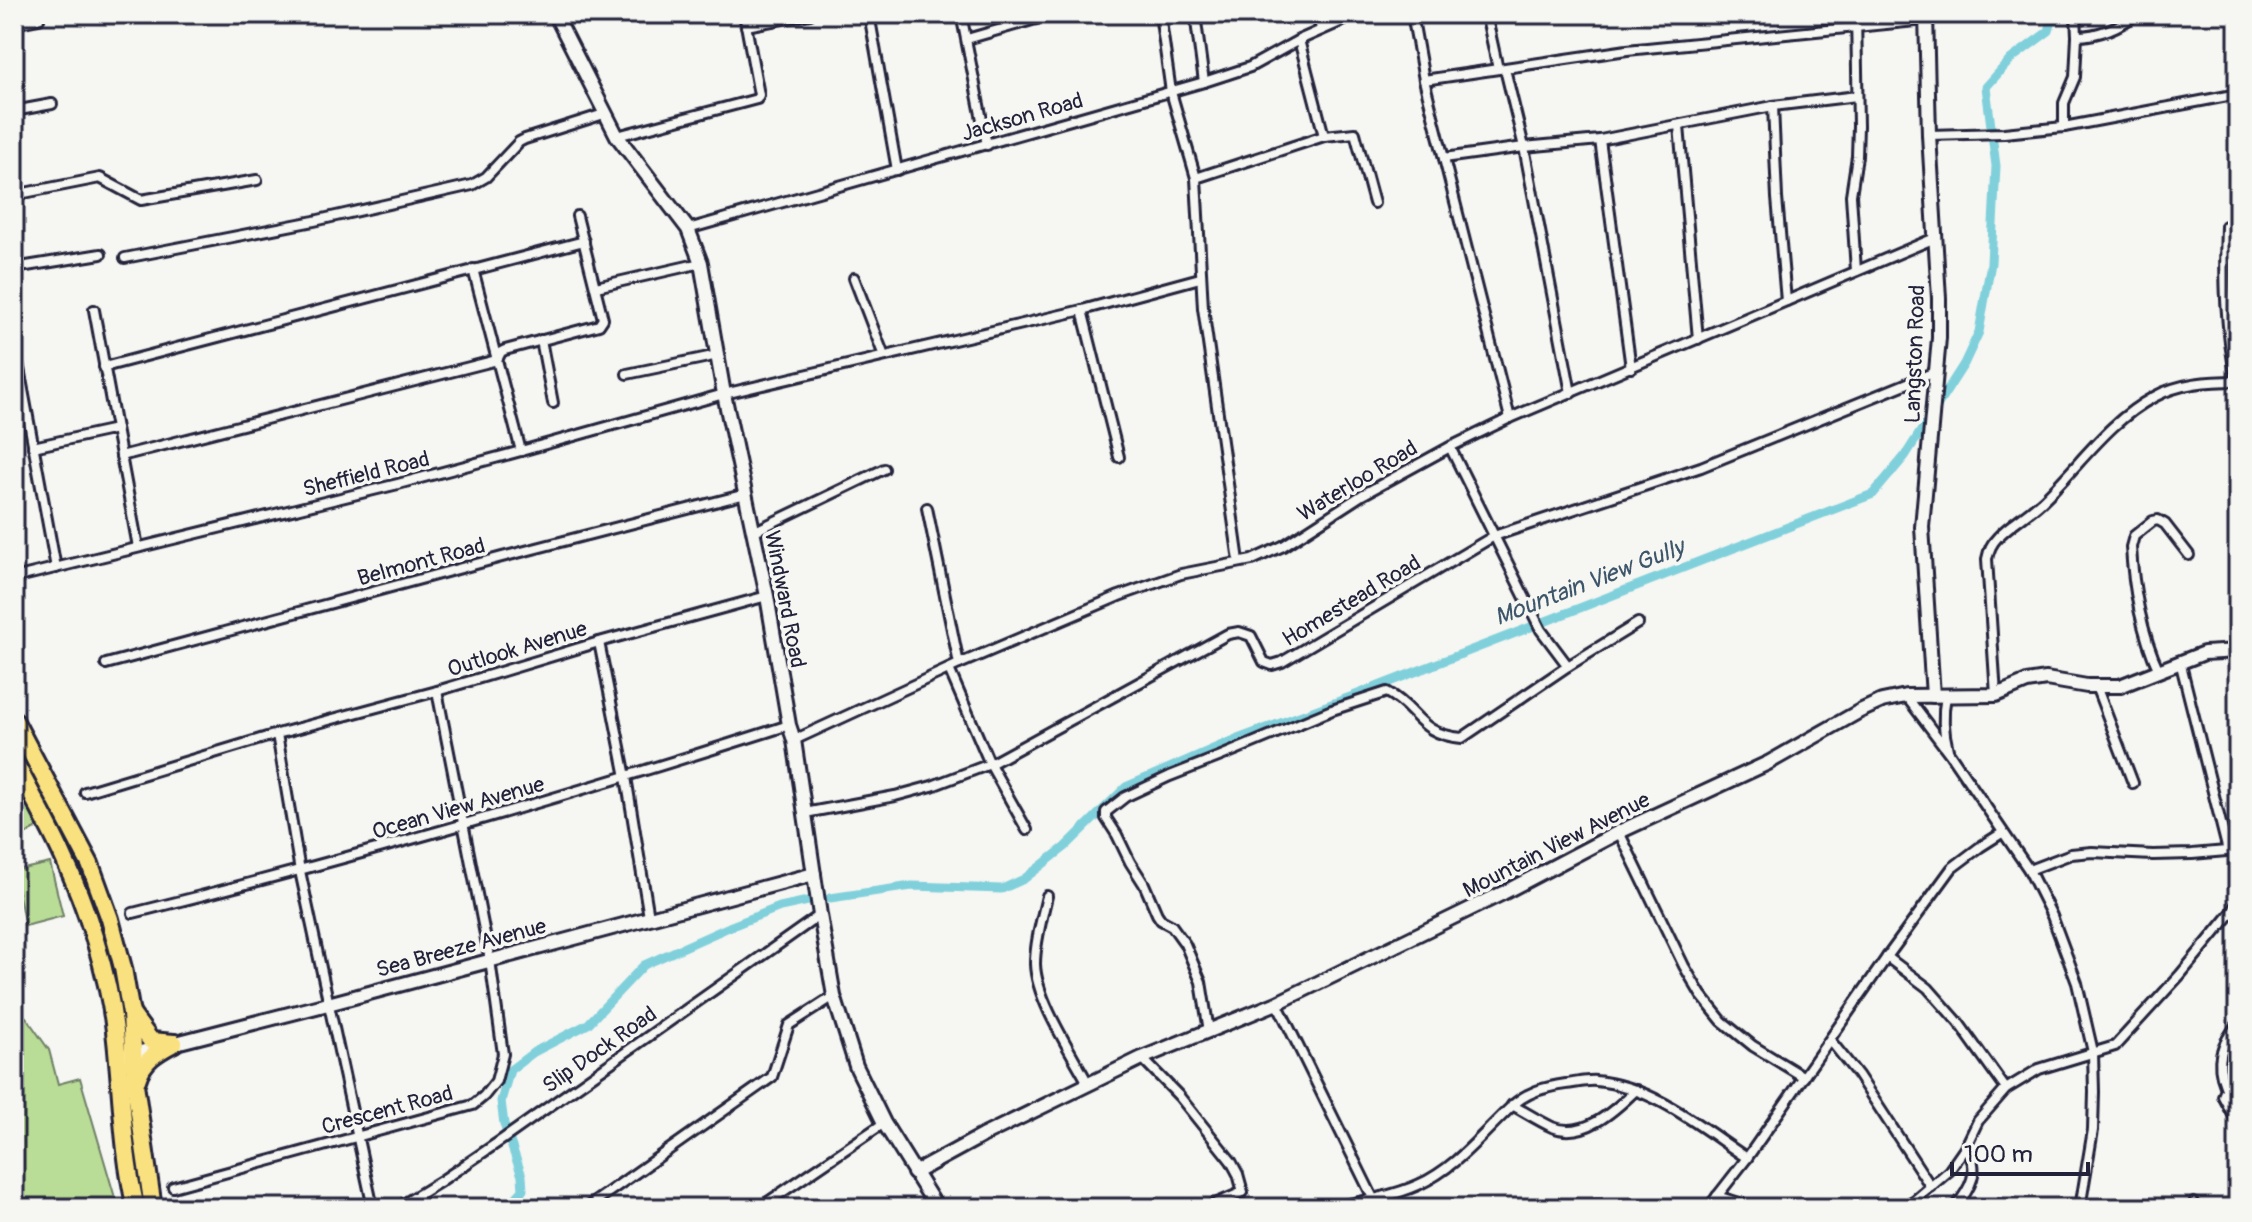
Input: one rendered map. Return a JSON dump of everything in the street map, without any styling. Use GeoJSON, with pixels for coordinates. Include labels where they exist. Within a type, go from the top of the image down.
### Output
{"type":"FeatureCollection","features":[{"type":"Feature","properties":{"kind":"highway"},"geometry":{"type":"LineString","coordinates":[[14,720],[90,864],[110,919],[131,1014],[135,1084],[153,1208]]}},
{"type":"Feature","properties":{"kind":"highway"},"geometry":{"type":"LineString","coordinates":[[14,761],[63,855],[87,916],[115,1030],[124,1136],[136,1208]]}},
{"type":"Feature","properties":{"kind":"highway"},"geometry":{"type":"LineString","coordinates":[[131,1014],[151,1041],[174,1043]]}},
{"type":"Feature","properties":{"kind":"highway"},"geometry":{"type":"LineString","coordinates":[[135,1084],[140,1069],[153,1055],[174,1043]]}},
{"type":"Feature","properties":{"kind":"main road","name":"Windward Road"},"geometry":{"type":"LineString","coordinates":[[555,14],[604,114],[617,136],[688,229],[701,263],[724,394],[794,740],[834,996],[856,1066],[884,1123],[937,1208]]}},
{"type":"Feature","properties":{"kind":"main road","name":"Langston Road"},"geometry":{"type":"LineString","coordinates":[[1926,17],[1939,338],[1922,527],[1940,696]]}},
{"type":"Feature","properties":{"kind":"main road","name":"Mountain View Avenue"},"geometry":{"type":"LineString","coordinates":[[914,1173],[982,1136],[1142,1058],[1277,1003],[1503,893],[1619,832],[1768,763],[1882,701],[1906,696],[1996,695],[2027,682],[2046,679],[2120,686],[2204,653],[2238,651]]}},
{"type":"Feature","properties":{"kind":"main road","name":"Sea Breeze Avenue"},"geometry":{"type":"LineString","coordinates":[[117,1058],[814,874]]}},
{"type":"Feature","properties":{"kind":"street"},"geometry":{"type":"LineString","coordinates":[[617,136],[757,99],[759,95],[744,14]]}},
{"type":"Feature","properties":{"kind":"street"},"geometry":{"type":"LineString","coordinates":[[746,26],[810,14]]}},
{"type":"Feature","properties":{"kind":"street"},"geometry":{"type":"LineString","coordinates":[[869,14],[897,170]]}},
{"type":"Feature","properties":{"kind":"street"},"geometry":{"type":"LineString","coordinates":[[961,14],[987,145]]}},
{"type":"Feature","properties":{"kind":"street"},"geometry":{"type":"LineString","coordinates":[[967,39],[1053,14]]}},
{"type":"Feature","properties":{"kind":"street"},"geometry":{"type":"LineString","coordinates":[[1160,14],[1171,92],[1196,178],[1200,278],[1239,561]]}},
{"type":"Feature","properties":{"kind":"street"},"geometry":{"type":"LineString","coordinates":[[1195,14],[1204,82]]}},
{"type":"Feature","properties":{"kind":"street"},"geometry":{"type":"LineString","coordinates":[[1318,14],[1321,30]]}},
{"type":"Feature","properties":{"kind":"street","name":"Jackson Road"},"geometry":{"type":"LineString","coordinates":[[688,229],[1204,82],[1250,67],[1299,40],[1358,14]]}},
{"type":"Feature","properties":{"kind":"street"},"geometry":{"type":"LineString","coordinates":[[1412,14],[1424,80],[1510,418]]}},
{"type":"Feature","properties":{"kind":"street"},"geometry":{"type":"LineString","coordinates":[[1486,14],[1524,147],[1571,393]]}},
{"type":"Feature","properties":{"kind":"street"},"geometry":{"type":"LineString","coordinates":[[1856,14],[1857,156],[1851,195],[1856,271]]}},
{"type":"Feature","properties":{"kind":"street"},"geometry":{"type":"LineString","coordinates":[[2064,127],[2064,103],[2075,77],[2076,14]]}},
{"type":"Feature","properties":{"kind":"street"},"geometry":{"type":"LineString","coordinates":[[2077,36],[2119,26],[2136,14]]}},
{"type":"Feature","properties":{"kind":"street"},"geometry":{"type":"LineString","coordinates":[[1424,80],[1627,50],[1926,17]]}},
{"type":"Feature","properties":{"kind":"street"},"geometry":{"type":"LineString","coordinates":[[14,24],[39,19]]}},
{"type":"Feature","properties":{"kind":"street"},"geometry":{"type":"LineString","coordinates":[[1299,40],[1324,136]]}},
{"type":"Feature","properties":{"kind":"street"},"geometry":{"type":"LineString","coordinates":[[1929,135],[2004,133],[2064,127],[2238,94]]}},
{"type":"Feature","properties":{"kind":"street"},"geometry":{"type":"LineString","coordinates":[[1444,158],[1600,140],[1773,106],[1857,96]]}},
{"type":"Feature","properties":{"kind":"street"},"geometry":{"type":"LineString","coordinates":[[14,111],[52,104]]}},
{"type":"Feature","properties":{"kind":"street"},"geometry":{"type":"LineString","coordinates":[[1773,106],[1786,301]]}},
{"type":"Feature","properties":{"kind":"street"},"geometry":{"type":"LineString","coordinates":[[125,258],[273,230],[472,185],[486,177],[519,142],[604,114]]}},
{"type":"Feature","properties":{"kind":"street"},"geometry":{"type":"LineString","coordinates":[[1679,126],[1698,339]]}},
{"type":"Feature","properties":{"kind":"street"},"geometry":{"type":"LineString","coordinates":[[1196,178],[1324,136],[1355,133],[1374,203]]}},
{"type":"Feature","properties":{"kind":"street"},"geometry":{"type":"LineString","coordinates":[[1600,140],[1631,368]]}},
{"type":"Feature","properties":{"kind":"street"},"geometry":{"type":"LineString","coordinates":[[14,195],[100,178],[141,200],[257,180]]}},
{"type":"Feature","properties":{"kind":"street"},"geometry":{"type":"LineString","coordinates":[[121,456],[497,360],[505,350],[599,325],[603,319],[577,216]]}},
{"type":"Feature","properties":{"kind":"street"},"geometry":{"type":"LineString","coordinates":[[1996,695],[1987,559],[1989,549],[1998,536],[2039,504],[2102,436],[2131,411],[2175,388],[2205,382],[2237,381],[2229,347],[2224,286],[2226,226]]}},
{"type":"Feature","properties":{"kind":"street","name":"Waterloo Road"},"geometry":{"type":"LineString","coordinates":[[794,740],[959,664],[1119,596],[1181,574],[1252,560],[1283,546],[1362,495],[1510,418],[1935,238]]}},
{"type":"Feature","properties":{"kind":"street"},"geometry":{"type":"LineString","coordinates":[[104,367],[584,241]]}},
{"type":"Feature","properties":{"kind":"street"},"geometry":{"type":"LineString","coordinates":[[14,268],[101,254]]}},
{"type":"Feature","properties":{"kind":"street"},"geometry":{"type":"LineString","coordinates":[[596,287],[701,263]]}},
{"type":"Feature","properties":{"kind":"street"},"geometry":{"type":"LineString","coordinates":[[473,269],[521,451]]}},
{"type":"Feature","properties":{"kind":"street"},"geometry":{"type":"LineString","coordinates":[[854,278],[884,356]]}},
{"type":"Feature","properties":{"kind":"street","name":"Sheffield Road"},"geometry":{"type":"LineString","coordinates":[[14,578],[398,484],[724,394],[1082,310],[1200,278]]}},
{"type":"Feature","properties":{"kind":"street"},"geometry":{"type":"LineString","coordinates":[[94,310],[138,547]]}},
{"type":"Feature","properties":{"kind":"street"},"geometry":{"type":"LineString","coordinates":[[1082,310],[1119,457]]}},
{"type":"Feature","properties":{"kind":"street"},"geometry":{"type":"LineString","coordinates":[[541,340],[553,403]]}},
{"type":"Feature","properties":{"kind":"street"},"geometry":{"type":"LineString","coordinates":[[14,341],[18,385],[56,568]]}},
{"type":"Feature","properties":{"kind":"street"},"geometry":{"type":"LineString","coordinates":[[627,374],[718,355]]}},
{"type":"Feature","properties":{"kind":"street","name":"Homestead Road"},"geometry":{"type":"LineString","coordinates":[[805,813],[895,796],[990,764],[1228,634],[1239,632],[1251,636],[1264,662],[1272,665],[1282,662],[1494,536],[1701,467],[1935,372]]}},
{"type":"Feature","properties":{"kind":"street"},"geometry":{"type":"LineString","coordinates":[[33,447],[116,429]]}},
{"type":"Feature","properties":{"kind":"street"},"geometry":{"type":"LineString","coordinates":[[1450,447],[1541,630],[1568,666]]}},
{"type":"Feature","properties":{"kind":"street"},"geometry":{"type":"LineString","coordinates":[[753,532],[884,469]]}},
{"type":"Feature","properties":{"kind":"street","name":"Belmont Road"},"geometry":{"type":"LineString","coordinates":[[106,664],[746,494]]}},
{"type":"Feature","properties":{"kind":"street"},"geometry":{"type":"LineString","coordinates":[[927,508],[959,664]]}},
{"type":"Feature","properties":{"kind":"street"},"geometry":{"type":"LineString","coordinates":[[2159,671],[2144,631],[2131,547],[2134,536],[2158,520],[2165,524],[2189,555]]}},
{"type":"Feature","properties":{"kind":"street","name":"Outlook Avenue"},"geometry":{"type":"LineString","coordinates":[[85,792],[277,734],[767,596]]}},
{"type":"Feature","properties":{"kind":"street"},"geometry":{"type":"LineString","coordinates":[[1209,1031],[1201,982],[1185,944],[1172,926],[1157,914],[1144,884],[1106,818],[1106,812],[1125,797],[1158,781],[1332,710],[1387,692],[1426,727],[1441,735],[1462,738],[1638,623]]}},
{"type":"Feature","properties":{"kind":"street"},"geometry":{"type":"LineString","coordinates":[[599,642],[626,777],[649,917]]}},
{"type":"Feature","properties":{"kind":"street"},"geometry":{"type":"LineString","coordinates":[[2180,661],[2228,851]]}},
{"type":"Feature","properties":{"kind":"street"},"geometry":{"type":"LineString","coordinates":[[949,669],[990,764],[1027,830]]}},
{"type":"Feature","properties":{"kind":"street"},"geometry":{"type":"LineString","coordinates":[[2096,686],[2133,783]]}},
{"type":"Feature","properties":{"kind":"street","name":"Crescent Road"},"geometry":{"type":"LineString","coordinates":[[173,1187],[473,1105],[496,1081],[503,1054],[490,960],[437,691]]}},
{"type":"Feature","properties":{"kind":"street"},"geometry":{"type":"LineString","coordinates":[[1906,696],[1950,754],[2029,870],[2052,916],[2077,983],[2093,1052],[2093,1130],[2080,1208]]}},
{"type":"Feature","properties":{"kind":"street"},"geometry":{"type":"LineString","coordinates":[[1940,696],[1950,754]]}},
{"type":"Feature","properties":{"kind":"street","name":"Ocean View Avenue"},"geometry":{"type":"LineString","coordinates":[[133,913],[300,871],[464,824],[789,725]]}},
{"type":"Feature","properties":{"kind":"street"},"geometry":{"type":"LineString","coordinates":[[277,734],[300,871],[373,1208]]}},
{"type":"Feature","properties":{"kind":"street"},"geometry":{"type":"LineString","coordinates":[[1619,832],[1701,995],[1722,1021],[1753,1046],[1804,1077]]}},
{"type":"Feature","properties":{"kind":"street"},"geometry":{"type":"LineString","coordinates":[[1708,1208],[1747,1158],[1952,868],[2002,833]]}},
{"type":"Feature","properties":{"kind":"street"},"geometry":{"type":"LineString","coordinates":[[2029,870],[2071,854],[2153,855],[2238,850]]}},
{"type":"Feature","properties":{"kind":"street"},"geometry":{"type":"LineString","coordinates":[[1047,896],[1035,962],[1036,977],[1043,998],[1089,1085]]}},
{"type":"Feature","properties":{"kind":"street"},"geometry":{"type":"LineString","coordinates":[[1905,1206],[1949,1171],[1978,1121],[2006,1089],[2039,1069],[2115,1046],[2180,975],[2238,901]]}},
{"type":"Feature","properties":{"kind":"street","name":"Slip Dock Road"},"geometry":{"type":"LineString","coordinates":[[397,1208],[518,1129],[820,915]]}},
{"type":"Feature","properties":{"kind":"street"},"geometry":{"type":"LineString","coordinates":[[1887,957],[1928,988],[1948,1010],[2006,1089]]}},
{"type":"Feature","properties":{"kind":"street"},"geometry":{"type":"LineString","coordinates":[[586,1208],[772,1077],[789,1025],[834,996]]}},
{"type":"Feature","properties":{"kind":"street"},"geometry":{"type":"LineString","coordinates":[[1277,1003],[1373,1198]]}},
{"type":"Feature","properties":{"kind":"street"},"geometry":{"type":"LineString","coordinates":[[2227,1087],[2219,1057],[2227,1037],[2238,1024]]}},
{"type":"Feature","properties":{"kind":"street"},"geometry":{"type":"LineString","coordinates":[[1830,1040],[1858,1075],[1931,1187]]}},
{"type":"Feature","properties":{"kind":"street"},"geometry":{"type":"LineString","coordinates":[[1142,1058],[1179,1096],[1238,1174],[1243,1192],[1206,1208]]}},
{"type":"Feature","properties":{"kind":"street"},"geometry":{"type":"LineString","coordinates":[[1329,1208],[1418,1185],[1458,1160],[1512,1105],[1531,1092],[1552,1086],[1596,1081],[1636,1090],[1663,1103],[1747,1158]]}},
{"type":"Feature","properties":{"kind":"street"},"geometry":{"type":"LineString","coordinates":[[2227,1087],[2238,1086]]}},
{"type":"Feature","properties":{"kind":"street"},"geometry":{"type":"LineString","coordinates":[[2227,1087],[2223,1096],[2238,1124]]}},
{"type":"Feature","properties":{"kind":"street"},"geometry":{"type":"LineString","coordinates":[[1512,1105],[1554,1127],[1577,1129],[1606,1116],[1636,1090]]}},
{"type":"Feature","properties":{"kind":"street"},"geometry":{"type":"LineString","coordinates":[[759,1208],[884,1123]]}},
{"type":"Feature","properties":{"kind":"street"},"geometry":{"type":"LineString","coordinates":[[1955,1208],[1974,1174],[1970,1154],[1965,1148]]}},
{"type":"Feature","properties":{"kind":"street"},"geometry":{"type":"LineString","coordinates":[[1717,1196],[1755,1208]]}},
{"type":"Feature","properties":{"kind":"street"},"geometry":{"type":"LineString","coordinates":[[1905,1206],[1920,1208]]}},
{"type":"Feature","properties":{"kind":"green space"},"geometry":{"type":"Polygon","coordinates":[[[14,780],[39,827],[14,840],[14,780]]]}},
{"type":"Feature","properties":{"kind":"green space"},"geometry":{"type":"Polygon","coordinates":[[[50,863],[63,916],[25,926],[14,871],[50,863]]]}},
{"type":"Feature","properties":{"kind":"green space"},"geometry":{"type":"Polygon","coordinates":[[[14,1010],[26,1017],[49,1050],[58,1084],[80,1078],[118,1208],[14,1208],[14,1010]]]}},
{"type":"Feature","properties":{"kind":"waterway","name":"Mountain View Gully"},"geometry":{"type":"LineString","coordinates":[[830,898],[912,886],[1002,889],[1024,879],[1065,847],[1126,787],[1227,743],[1873,494],[1905,456],[1964,364],[1979,332],[1991,263],[1996,166],[1986,87],[2011,59],[2049,31],[2054,14]]}},
{"type":"Feature","properties":{"kind":"waterway","name":"Mountain View Gully"},"geometry":{"type":"LineString","coordinates":[[504,1208],[523,1190],[522,1176],[504,1124],[501,1101],[510,1070],[534,1052],[588,1024],[644,965],[780,907],[808,901]]}}]}
